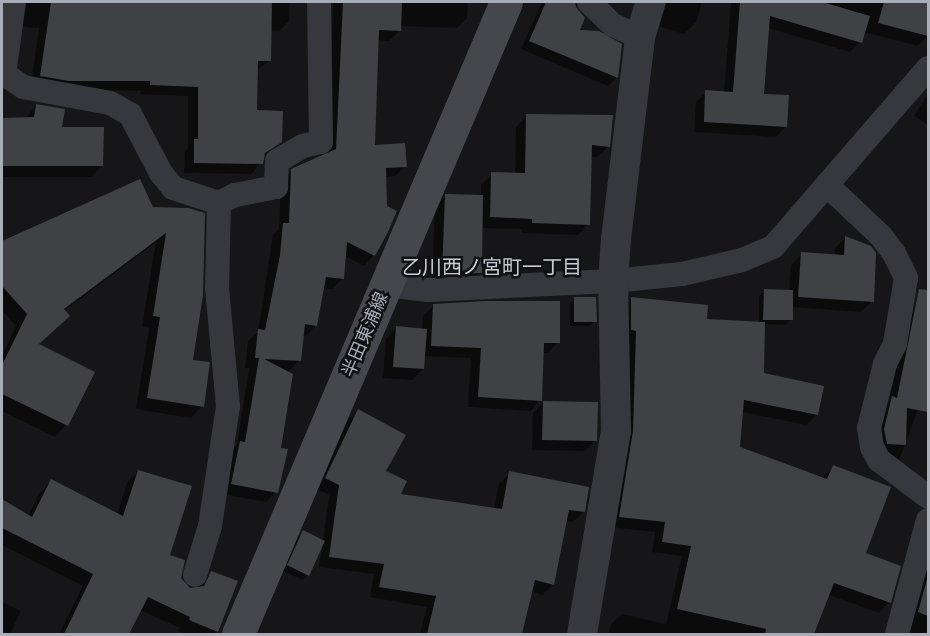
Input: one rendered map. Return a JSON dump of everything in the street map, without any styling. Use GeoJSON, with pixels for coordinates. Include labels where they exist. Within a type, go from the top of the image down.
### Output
{"type":"FeatureCollection","features":[{"type":"Feature","properties":{"kind":"main road","name":"半田東浦線"},"geometry":{"type":"LineString","coordinates":[[238,634],[506,2]]}},
{"type":"Feature","properties":{"kind":"street"},"geometry":{"type":"LineString","coordinates":[[14,2],[3,75],[23,87],[110,103],[130,114],[161,173],[173,188],[219,203],[235,195],[276,187],[277,161],[303,146],[321,142],[319,2]]}},
{"type":"Feature","properties":{"kind":"street"},"geometry":{"type":"LineString","coordinates":[[589,2],[613,25],[640,37]]}},
{"type":"Feature","properties":{"kind":"street"},"geometry":{"type":"LineString","coordinates":[[582,634],[616,431],[613,281],[640,37],[651,2]]}},
{"type":"Feature","properties":{"kind":"street"},"geometry":{"type":"LineString","coordinates":[[387,285],[428,290],[613,281],[682,274],[742,260],[773,247],[928,68]]}},
{"type":"Feature","properties":{"kind":"street"},"geometry":{"type":"LineString","coordinates":[[827,185],[881,236],[894,253],[906,278],[895,344],[885,364],[869,428],[872,447],[879,460],[928,497]]}},
{"type":"Feature","properties":{"kind":"street"},"geometry":{"type":"LineString","coordinates":[[195,575],[210,526],[228,406],[217,288],[219,203]]}},
{"type":"Feature","properties":{"kind":"street"},"geometry":{"type":"LineString","coordinates":[[897,634],[928,520]]}},
{"type":"Feature","properties":{"kind":"building"},"geometry":{"type":"Polygon","coordinates":[[[51,2],[272,2],[271,61],[258,61],[257,110],[283,111],[282,142],[265,153],[263,164],[194,163],[194,139],[198,139],[198,87],[150,85],[150,81],[69,81],[40,76],[51,2]]]}},
{"type":"Feature","properties":{"kind":"building"},"geometry":{"type":"Polygon","coordinates":[[[343,2],[402,2],[401,31],[379,30],[375,145],[405,143],[407,167],[386,168],[387,206],[397,211],[375,256],[347,242],[344,279],[326,277],[317,326],[305,324],[301,361],[264,359],[293,374],[281,448],[288,449],[278,493],[231,484],[240,441],[245,442],[259,358],[255,358],[258,329],[265,330],[280,255],[283,223],[289,223],[291,169],[336,149],[343,2]]]}},
{"type":"Feature","properties":{"kind":"building"},"geometry":{"type":"Polygon","coordinates":[[[546,2],[575,2],[576,7],[585,18],[580,30],[599,31],[622,44],[618,78],[529,41],[546,2]]]}},
{"type":"Feature","properties":{"kind":"building"},"geometry":{"type":"Polygon","coordinates":[[[740,2],[822,2],[870,16],[862,43],[770,16],[764,94],[789,95],[787,127],[704,122],[705,90],[733,92],[740,2]]]}},
{"type":"Feature","properties":{"kind":"building"},"geometry":{"type":"Polygon","coordinates":[[[884,2],[928,2],[928,36],[878,23],[884,2]]]}},
{"type":"Feature","properties":{"kind":"building"},"geometry":{"type":"Polygon","coordinates":[[[36,104],[65,109],[62,127],[104,127],[103,166],[2,166],[2,118],[34,117],[36,104]]]}},
{"type":"Feature","properties":{"kind":"building"},"geometry":{"type":"Polygon","coordinates":[[[526,114],[613,115],[610,147],[592,145],[590,225],[532,223],[532,219],[490,217],[491,172],[525,173],[526,114]]]}},
{"type":"Feature","properties":{"kind":"building"},"geometry":{"type":"Polygon","coordinates":[[[140,179],[153,207],[188,208],[205,213],[203,295],[193,360],[210,362],[204,407],[147,398],[160,317],[153,316],[166,233],[64,309],[70,316],[39,344],[95,372],[68,426],[2,394],[2,365],[27,314],[2,286],[2,241],[140,179]]]}},
{"type":"Feature","properties":{"kind":"building"},"geometry":{"type":"Polygon","coordinates":[[[445,194],[483,195],[482,273],[442,275],[445,194]]]}},
{"type":"Feature","properties":{"kind":"building"},"geometry":{"type":"Polygon","coordinates":[[[845,236],[871,246],[876,253],[874,302],[798,297],[801,252],[844,255],[845,236]]]}},
{"type":"Feature","properties":{"kind":"building"},"geometry":{"type":"Polygon","coordinates":[[[764,289],[793,290],[793,320],[763,320],[764,289]]]}},
{"type":"Feature","properties":{"kind":"building"},"geometry":{"type":"Polygon","coordinates":[[[919,289],[928,290],[928,412],[907,408],[906,445],[887,444],[884,429],[892,396],[897,398],[919,289]]]}},
{"type":"Feature","properties":{"kind":"building"},"geometry":{"type":"Polygon","coordinates":[[[574,297],[596,297],[597,322],[574,322],[574,297]]]}},
{"type":"Feature","properties":{"kind":"building"},"geometry":{"type":"Polygon","coordinates":[[[631,297],[708,305],[707,319],[765,322],[764,373],[824,386],[818,415],[744,400],[740,447],[827,479],[833,465],[891,487],[866,553],[901,566],[891,603],[834,583],[814,634],[765,634],[766,629],[677,609],[691,546],[662,542],[665,522],[619,517],[633,431],[636,331],[631,330],[631,297]]]}},
{"type":"Feature","properties":{"kind":"building"},"geometry":{"type":"Polygon","coordinates":[[[560,301],[560,343],[544,343],[542,401],[478,397],[481,348],[431,346],[433,304],[560,301]]]}},
{"type":"Feature","properties":{"kind":"building"},"geometry":{"type":"Polygon","coordinates":[[[396,326],[427,329],[424,369],[393,367],[396,326]]]}},
{"type":"Feature","properties":{"kind":"building"},"geometry":{"type":"Polygon","coordinates":[[[543,401],[598,402],[597,441],[542,440],[543,401]]]}},
{"type":"Feature","properties":{"kind":"building"},"geometry":{"type":"Polygon","coordinates":[[[358,409],[406,435],[386,471],[407,481],[401,494],[502,509],[509,471],[589,487],[585,512],[569,510],[554,585],[535,580],[522,634],[427,634],[436,596],[379,587],[384,564],[329,557],[339,485],[325,478],[358,409]]]}},
{"type":"Feature","properties":{"kind":"building"},"geometry":{"type":"Polygon","coordinates":[[[138,470],[192,486],[170,555],[185,560],[181,578],[190,588],[204,586],[211,571],[238,581],[218,632],[189,620],[190,617],[148,597],[129,634],[64,634],[93,574],[2,528],[2,499],[32,517],[51,479],[123,516],[138,470]]]}},
{"type":"Feature","properties":{"kind":"building"},"geometry":{"type":"Polygon","coordinates":[[[303,530],[325,541],[309,576],[287,565],[303,530]]]}},
{"type":"Feature","properties":{"kind":"building"},"geometry":{"type":"Polygon","coordinates":[[[928,575],[928,616],[918,612],[928,575]]]}},
{"type":"Feature","properties":{"kind":"district","name":"乙川西ノ宮町一丁目"},"geometry":{"type":"Point","coordinates":[492,268]}}]}
